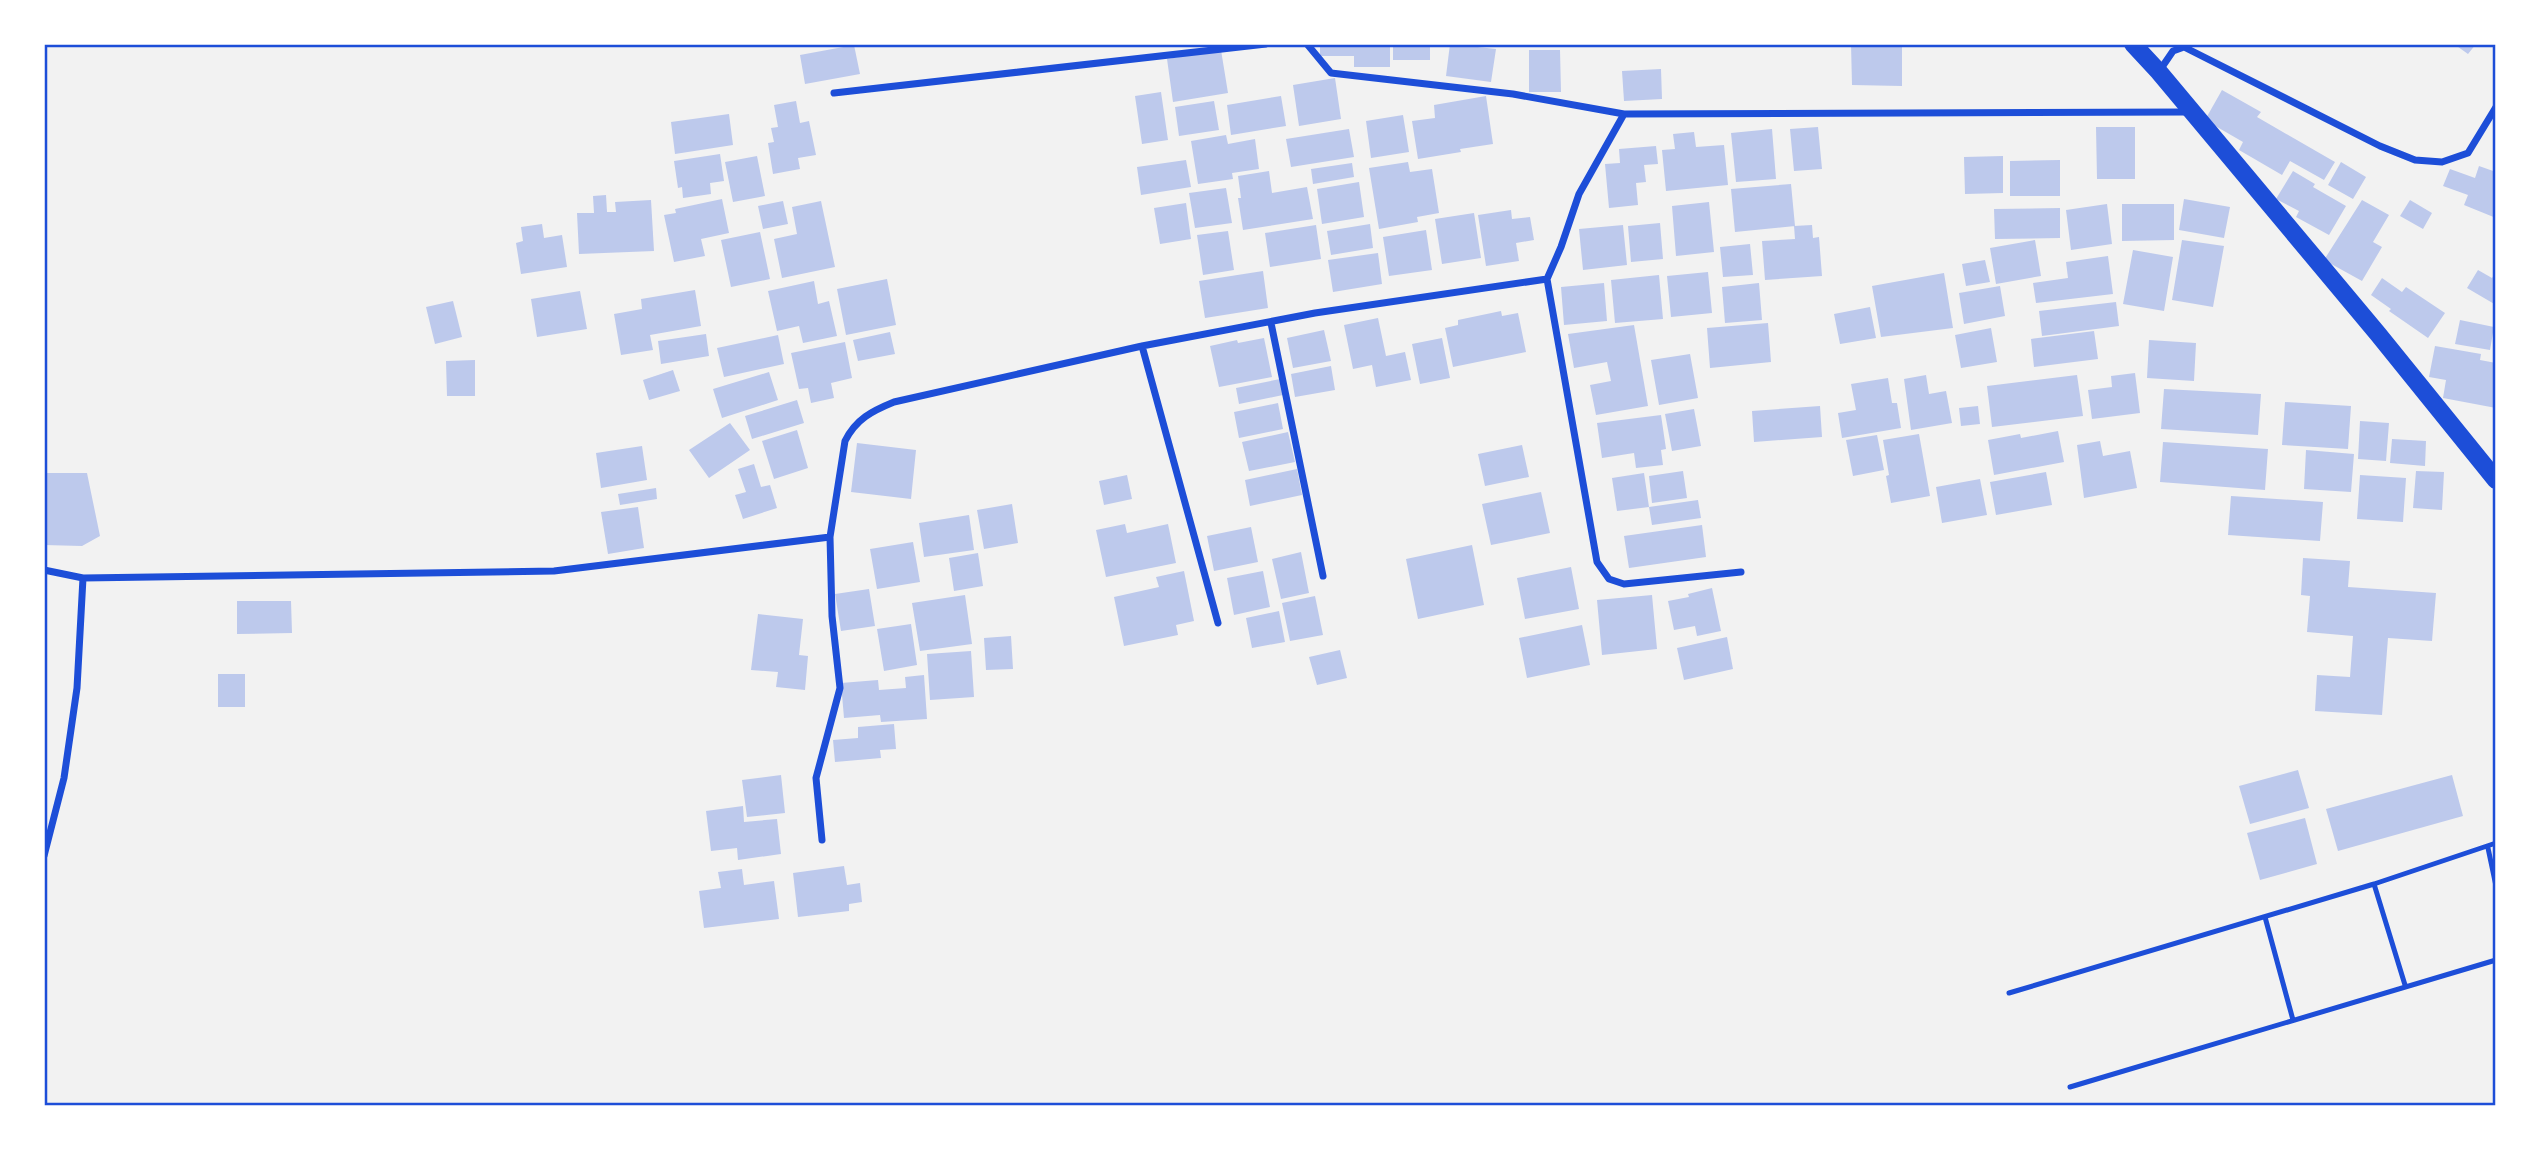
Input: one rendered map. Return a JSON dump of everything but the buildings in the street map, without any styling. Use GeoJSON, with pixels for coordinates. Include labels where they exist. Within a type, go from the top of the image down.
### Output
{"type":"FeatureCollection","features":[{"type":"Feature","properties":{"kind":"main road"},"geometry":{"type":"LineString","coordinates":[[2133,44],[2378,334],[2496,480]]}},
{"type":"Feature","properties":{"kind":"street"},"geometry":{"type":"LineString","coordinates":[[834,93],[1266,44]]}},
{"type":"Feature","properties":{"kind":"street"},"geometry":{"type":"LineString","coordinates":[[1307,44],[1331,73],[1513,94],[1625,114],[2193,112]]}},
{"type":"Feature","properties":{"kind":"street"},"geometry":{"type":"LineString","coordinates":[[2159,72],[2173,51],[2184,47],[2380,146],[2415,160],[2442,162],[2468,153],[2496,107]]}},
{"type":"Feature","properties":{"kind":"street"},"geometry":{"type":"LineString","coordinates":[[1625,114],[1579,194],[1562,247],[1547,279],[1597,562],[1609,579],[1624,583],[1741,572]]}},
{"type":"Feature","properties":{"kind":"street"},"geometry":{"type":"LineString","coordinates":[[822,840],[816,778],[840,688],[832,616],[830,537],[845,441],[850,430],[868,413],[894,402],[1142,346],[1315,313],[1547,279]]}},
{"type":"Feature","properties":{"kind":"street"},"geometry":{"type":"LineString","coordinates":[[1271,323],[1323,576]]}},
{"type":"Feature","properties":{"kind":"street"},"geometry":{"type":"LineString","coordinates":[[1142,346],[1218,623]]}},
{"type":"Feature","properties":{"kind":"street"},"geometry":{"type":"LineString","coordinates":[[44,570],[83,578],[554,571],[830,537]]}},
{"type":"Feature","properties":{"kind":"street"},"geometry":{"type":"LineString","coordinates":[[44,856],[64,779],[78,688],[83,578]]}},
{"type":"Feature","properties":{"kind":"lane"},"geometry":{"type":"LineString","coordinates":[[2009,993],[2374,884],[2496,844]]}},
{"type":"Feature","properties":{"kind":"lane"},"geometry":{"type":"LineString","coordinates":[[2488,848],[2496,886]]}},
{"type":"Feature","properties":{"kind":"lane"},"geometry":{"type":"LineString","coordinates":[[2374,884],[2406,985]]}},
{"type":"Feature","properties":{"kind":"lane"},"geometry":{"type":"LineString","coordinates":[[2264,917],[2292,1020]]}},
{"type":"Feature","properties":{"kind":"lane"},"geometry":{"type":"LineString","coordinates":[[2070,1087],[2496,960]]}}]}
